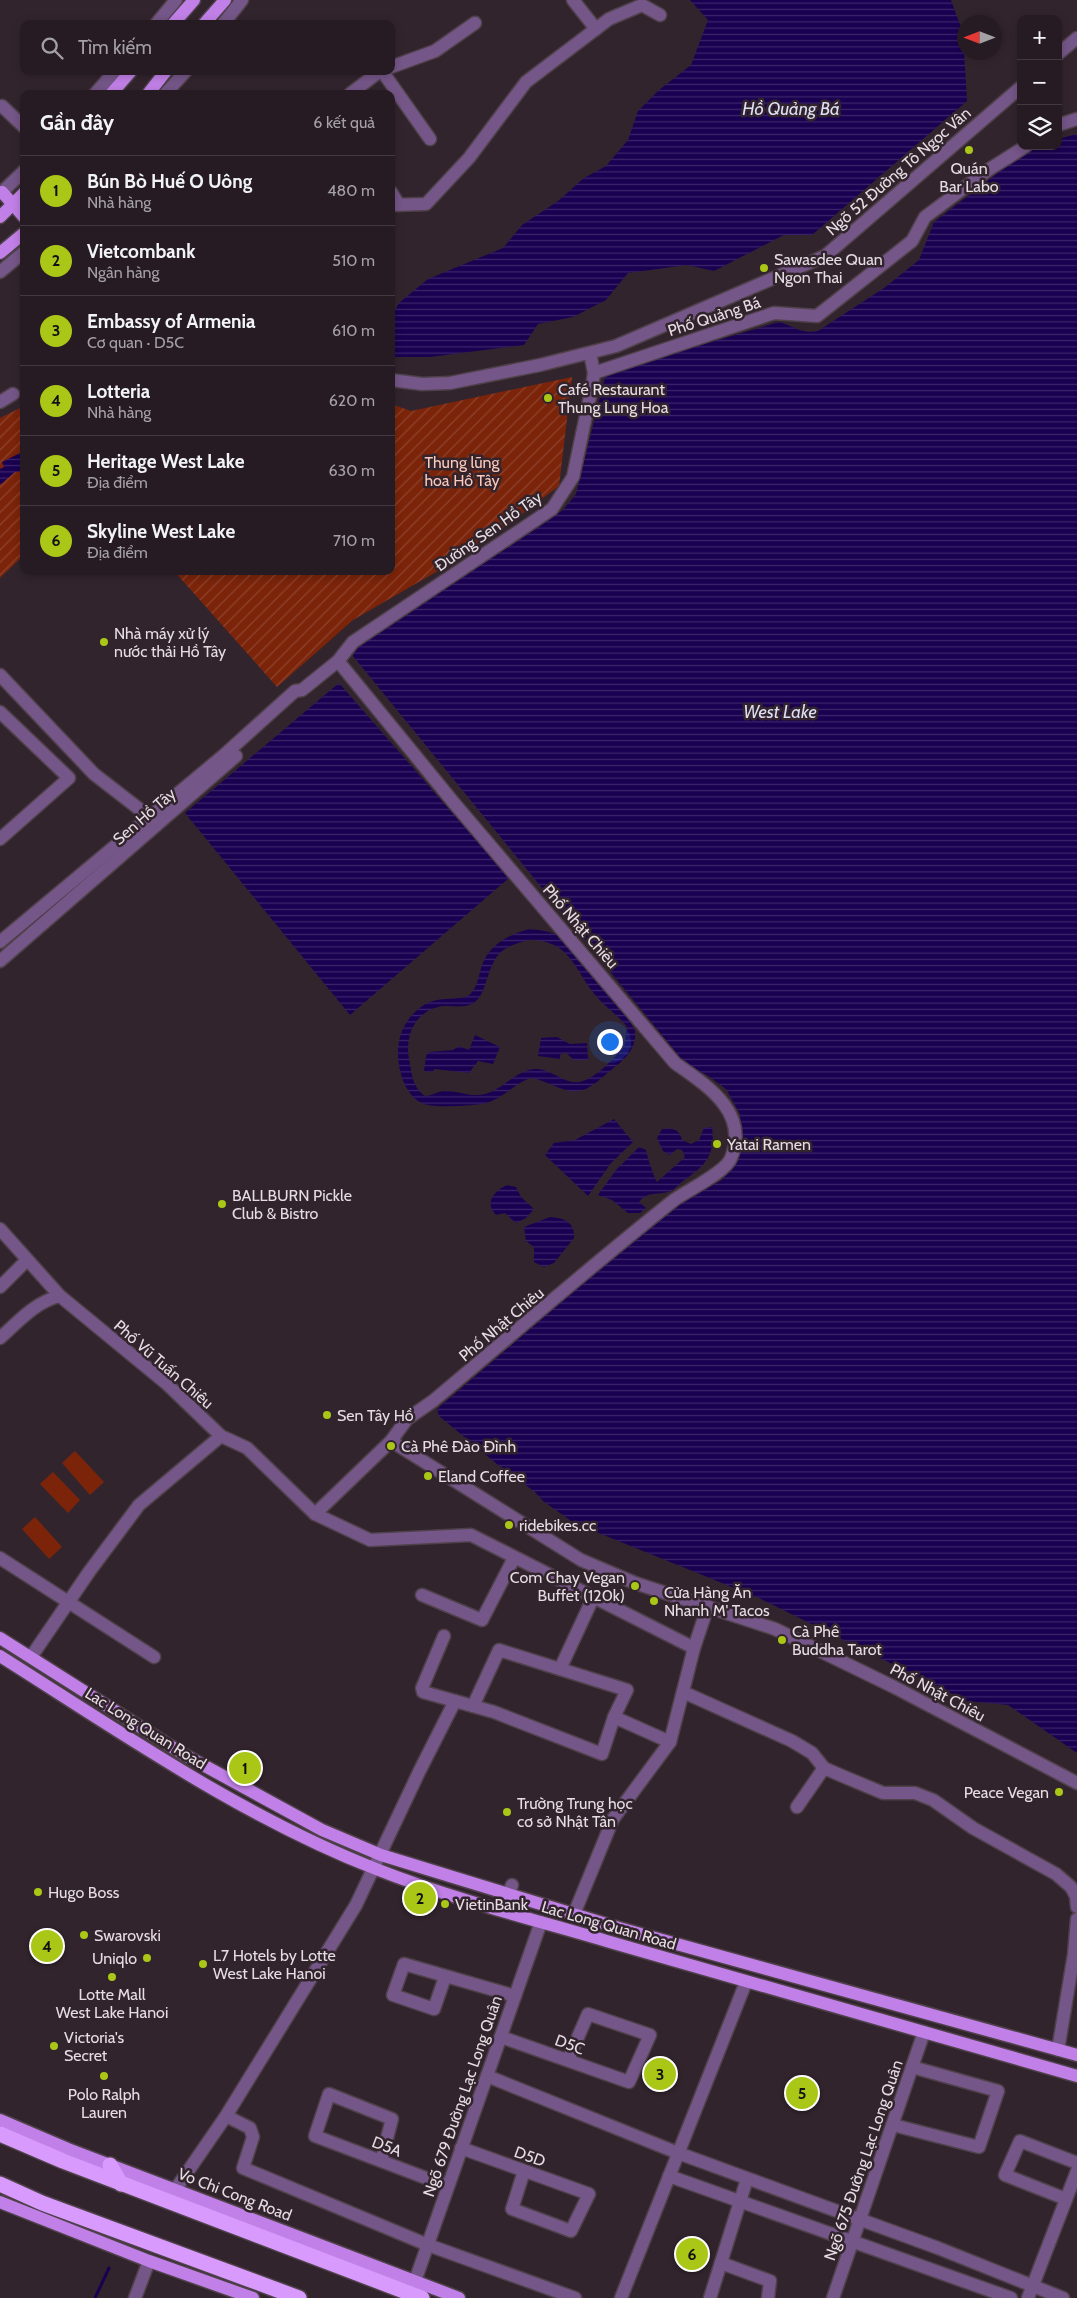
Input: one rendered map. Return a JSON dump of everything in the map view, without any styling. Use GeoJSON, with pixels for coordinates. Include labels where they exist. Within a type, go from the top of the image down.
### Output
{"type":"FeatureCollection","features":[{"type":"Feature","properties":{"kind":"highway","name":"Vo Chi Cong Road"},"geometry":{"type":"LineString","coordinates":[[0,2134],[121,2184],[422,2298]]}},
{"type":"Feature","properties":{"kind":"highway"},"geometry":{"type":"LineString","coordinates":[[110,2165],[121,2184]]}},
{"type":"Feature","properties":{"kind":"highway"},"geometry":{"type":"LineString","coordinates":[[0,2184],[42,2202],[299,2298]]}},
{"type":"Feature","properties":{"kind":"main road"},"geometry":{"type":"LineString","coordinates":[[176,20],[194,0]]}},
{"type":"Feature","properties":{"kind":"main road"},"geometry":{"type":"LineString","coordinates":[[208,20],[225,0]]}},
{"type":"Feature","properties":{"kind":"main road"},"geometry":{"type":"LineString","coordinates":[[114,90],[128,75]]}},
{"type":"Feature","properties":{"kind":"main road"},"geometry":{"type":"LineString","coordinates":[[151,90],[163,75]]}},
{"type":"Feature","properties":{"kind":"main road"},"geometry":{"type":"LineString","coordinates":[[1,193],[20,212]]}},
{"type":"Feature","properties":{"kind":"main road"},"geometry":{"type":"LineString","coordinates":[[0,217],[20,197]]}},
{"type":"Feature","properties":{"kind":"main road"},"geometry":{"type":"LineString","coordinates":[[0,254],[20,236]]}},
{"type":"Feature","properties":{"kind":"main road","name":"Lac Long Quan Road"},"geometry":{"type":"LineString","coordinates":[[0,1638],[183,1754],[322,1830],[381,1855],[510,1890],[574,1914],[1077,2055]]}},
{"type":"Feature","properties":{"kind":"main road","name":"Lac Long Quan Road"},"geometry":{"type":"LineString","coordinates":[[0,1656],[232,1800],[273,1822],[374,1869],[541,1922],[1077,2076]]}},
{"type":"Feature","properties":{"kind":"main road","name":"Vo Chi Cong Road"},"geometry":{"type":"LineString","coordinates":[[0,2120],[110,2165],[459,2298]]}},
{"type":"Feature","properties":{"kind":"main road"},"geometry":{"type":"LineString","coordinates":[[0,2202],[149,2261],[253,2298]]}},
{"type":"Feature","properties":{"kind":"street"},"geometry":{"type":"LineString","coordinates":[[159,20],[176,0]]}},
{"type":"Feature","properties":{"kind":"street"},"geometry":{"type":"LineString","coordinates":[[226,20],[242,0]]}},
{"type":"Feature","properties":{"kind":"street"},"geometry":{"type":"LineString","coordinates":[[562,0],[565,4],[572,0],[596,29]]}},
{"type":"Feature","properties":{"kind":"street"},"geometry":{"type":"LineString","coordinates":[[395,205],[426,204],[469,158],[526,82],[609,19],[642,5],[660,15]]}},
{"type":"Feature","properties":{"kind":"street"},"geometry":{"type":"LineString","coordinates":[[395,65],[435,51],[474,23]]}},
{"type":"Feature","properties":{"kind":"street"},"geometry":{"type":"LineString","coordinates":[[1062,51],[1077,38]]}},
{"type":"Feature","properties":{"kind":"street"},"geometry":{"type":"LineString","coordinates":[[98,90],[112,75]]}},
{"type":"Feature","properties":{"kind":"street"},"geometry":{"type":"LineString","coordinates":[[169,90],[182,75]]}},
{"type":"Feature","properties":{"kind":"street"},"geometry":{"type":"LineString","coordinates":[[355,90],[376,75]]}},
{"type":"Feature","properties":{"kind":"street"},"geometry":{"type":"LineString","coordinates":[[384,75],[395,90]]}},
{"type":"Feature","properties":{"kind":"street"},"geometry":{"type":"LineString","coordinates":[[395,90],[430,139]]}},
{"type":"Feature","properties":{"kind":"street","name":"Ngõ 52 Đường Tô Ngọc Vân"},"geometry":{"type":"LineString","coordinates":[[395,381],[422,384],[450,383],[616,346],[825,256],[1017,90]]}},
{"type":"Feature","properties":{"kind":"street"},"geometry":{"type":"LineString","coordinates":[[2,106],[20,124]]}},
{"type":"Feature","properties":{"kind":"street"},"geometry":{"type":"LineString","coordinates":[[1062,125],[1077,119]]}},
{"type":"Feature","properties":{"kind":"street","name":"Phố Quảng Bá"},"geometry":{"type":"LineString","coordinates":[[594,373],[774,314],[817,316],[912,241],[926,217],[988,170],[1020,150]]}},
{"type":"Feature","properties":{"kind":"street"},"geometry":{"type":"LineString","coordinates":[[1,193],[20,175]]}},
{"type":"Feature","properties":{"kind":"street"},"geometry":{"type":"LineString","coordinates":[[0,272],[20,255]]}},
{"type":"Feature","properties":{"kind":"street","name":"Đường Sen Hồ Tây"},"geometry":{"type":"LineString","coordinates":[[338,661],[353,642],[552,509],[573,477],[594,373],[590,353]]}},
{"type":"Feature","properties":{"kind":"street"},"geometry":{"type":"LineString","coordinates":[[0,402],[13,394]]}},
{"type":"Feature","properties":{"kind":"street","name":"Sen Hồ Tây"},"geometry":{"type":"LineString","coordinates":[[0,961],[227,758],[301,698],[302,690],[338,661]]}},
{"type":"Feature","properties":{"kind":"street","name":"Phố Nhật Chiêu"},"geometry":{"type":"LineString","coordinates":[[338,661],[454,803],[675,1063],[709,1087],[721,1099],[730,1112],[734,1129],[732,1157],[726,1166],[675,1200],[432,1401],[415,1412],[391,1441],[581,1560],[634,1583],[708,1606],[775,1630],[886,1682],[1077,1783]]}},
{"type":"Feature","properties":{"kind":"street"},"geometry":{"type":"LineString","coordinates":[[0,675],[94,774],[155,821]]}},
{"type":"Feature","properties":{"kind":"street"},"geometry":{"type":"LineString","coordinates":[[0,712],[69,778],[0,839]]}},
{"type":"Feature","properties":{"kind":"street","name":"Sen Hồ Tây"},"geometry":{"type":"LineString","coordinates":[[0,942],[155,821]]}},
{"type":"Feature","properties":{"kind":"street","name":"Phố Vũ Tuấn Chiêu"},"geometry":{"type":"LineString","coordinates":[[0,1229],[26,1261],[60,1296],[167,1384],[221,1436],[247,1448],[315,1514],[370,1540],[471,1535],[694,1648]]}},
{"type":"Feature","properties":{"kind":"street"},"geometry":{"type":"LineString","coordinates":[[0,1287],[26,1261]]}},
{"type":"Feature","properties":{"kind":"street"},"geometry":{"type":"LineString","coordinates":[[0,1338],[36,1305],[46,1299],[60,1296]]}},
{"type":"Feature","properties":{"kind":"street"},"geometry":{"type":"LineString","coordinates":[[31,1657],[139,1505],[221,1436]]}},
{"type":"Feature","properties":{"kind":"street"},"geometry":{"type":"LineString","coordinates":[[315,1514],[391,1441]]}},
{"type":"Feature","properties":{"kind":"street"},"geometry":{"type":"LineString","coordinates":[[0,1558],[154,1657]]}},
{"type":"Feature","properties":{"kind":"street"},"geometry":{"type":"LineString","coordinates":[[422,1595],[482,1620],[514,1558]]}},
{"type":"Feature","properties":{"kind":"street"},"geometry":{"type":"LineString","coordinates":[[560,1669],[593,1598]]}},
{"type":"Feature","properties":{"kind":"street"},"geometry":{"type":"LineString","coordinates":[[574,1914],[613,1819],[670,1742],[694,1648],[708,1606]]}},
{"type":"Feature","properties":{"kind":"street"},"geometry":{"type":"LineString","coordinates":[[444,1636],[422,1688],[423,1692],[473,1706],[602,1754],[614,1717],[627,1690],[499,1650],[473,1706]]}},
{"type":"Feature","properties":{"kind":"street"},"geometry":{"type":"LineString","coordinates":[[683,1692],[792,1741],[812,1753],[824,1768],[883,1793],[915,1793],[933,1800],[973,1828],[1056,1874],[1070,1887],[1076,1896],[1077,1906]]}},
{"type":"Feature","properties":{"kind":"street"},"geometry":{"type":"LineString","coordinates":[[175,2190],[226,2116],[356,1905],[455,1701]]}},
{"type":"Feature","properties":{"kind":"street"},"geometry":{"type":"LineString","coordinates":[[614,1717],[670,1742]]}},
{"type":"Feature","properties":{"kind":"street"},"geometry":{"type":"LineString","coordinates":[[797,1807],[824,1768]]}},
{"type":"Feature","properties":{"kind":"street"},"geometry":{"type":"LineString","coordinates":[[1058,2050],[1074,1954],[1077,1919]]}},
{"type":"Feature","properties":{"kind":"street","name":"Ngõ 679 Đường Lạc Long Quân"},"geometry":{"type":"LineString","coordinates":[[415,2281],[541,1922]]}},
{"type":"Feature","properties":{"kind":"street"},"geometry":{"type":"LineString","coordinates":[[445,1977],[515,1996]]}},
{"type":"Feature","properties":{"kind":"street"},"geometry":{"type":"LineString","coordinates":[[621,2298],[746,1982]]}},
{"type":"Feature","properties":{"kind":"street","name":"D5C"},"geometry":{"type":"LineString","coordinates":[[501,2036],[629,2082],[650,2035],[588,2014],[568,2060]]}},
{"type":"Feature","properties":{"kind":"street","name":"Ngõ 675 Đường Lạc Long Quân"},"geometry":{"type":"LineString","coordinates":[[833,2298],[924,2032]]}},
{"type":"Feature","properties":{"kind":"street"},"geometry":{"type":"LineString","coordinates":[[892,2126],[979,2147],[998,2091],[912,2066]]}},
{"type":"Feature","properties":{"kind":"street"},"geometry":{"type":"LineString","coordinates":[[487,2076],[678,2153],[938,2248],[1030,2292],[1063,2298]]}},
{"type":"Feature","properties":{"kind":"street","name":"D5A"},"geometry":{"type":"LineString","coordinates":[[382,2161],[392,2118],[329,2094],[314,2136],[447,2186]]}},
{"type":"Feature","properties":{"kind":"street"},"geometry":{"type":"LineString","coordinates":[[226,2116],[250,2128],[253,2137],[243,2168],[428,2246],[575,2298]]}},
{"type":"Feature","properties":{"kind":"street"},"geometry":{"type":"LineString","coordinates":[[1066,2199],[1005,2175],[1020,2141],[1077,2163]]}},
{"type":"Feature","properties":{"kind":"street","name":"D5D"},"geometry":{"type":"LineString","coordinates":[[461,2148],[524,2170],[589,2194],[571,2231],[512,2208],[524,2170]]}},
{"type":"Feature","properties":{"kind":"street"},"geometry":{"type":"LineString","coordinates":[[1030,2292],[1077,2171]]}},
{"type":"Feature","properties":{"kind":"street"},"geometry":{"type":"LineString","coordinates":[[669,2176],[1011,2298]]}},
{"type":"Feature","properties":{"kind":"street"},"geometry":{"type":"LineString","coordinates":[[710,2298],[747,2179]]}},
{"type":"Feature","properties":{"kind":"street"},"geometry":{"type":"LineString","coordinates":[[135,2298],[149,2261]]}},
{"type":"Feature","properties":{"kind":"street"},"geometry":{"type":"LineString","coordinates":[[721,2263],[770,2281],[768,2298]]}},
{"type":"Feature","properties":{"kind":"green space","name":"Thung lũng hoa Hồ Tây"},"geometry":{"type":"Polygon","coordinates":[[[572,377],[559,486],[474,550],[353,620],[277,687],[178,575],[395,575],[395,405],[411,411],[572,377]]]}},
{"type":"Feature","properties":{"kind":"green space"},"geometry":{"type":"Polygon","coordinates":[[[20,408],[20,559],[0,578],[0,418],[20,408]]]}},
{"type":"Feature","properties":{"kind":"green space"},"geometry":{"type":"Polygon","coordinates":[[[75,1451],[104,1482],[90,1495],[62,1463],[75,1451]]]}},
{"type":"Feature","properties":{"kind":"green space"},"geometry":{"type":"Polygon","coordinates":[[[53,1472],[80,1500],[68,1513],[40,1484],[53,1472]]]}},
{"type":"Feature","properties":{"kind":"green space"},"geometry":{"type":"Polygon","coordinates":[[[35,1517],[62,1547],[49,1559],[22,1529],[35,1517]]]}},
{"type":"Feature","properties":{"kind":"water","name":"Hồ Quảng Bá"},"geometry":{"type":"Polygon","coordinates":[[[690,0],[951,0],[957,16],[957,60],[965,60],[967,101],[812,235],[784,235],[714,271],[687,265],[628,273],[606,300],[573,317],[538,324],[524,345],[430,357],[395,357],[395,310],[399,303],[428,279],[503,248],[522,225],[558,201],[584,178],[606,166],[628,140],[638,111],[659,90],[691,65],[708,20],[690,0]]]}},
{"type":"Feature","properties":{"kind":"water","name":"West Lake"},"geometry":{"type":"Polygon","coordinates":[[[1077,134],[1077,1753],[1008,1705],[967,1701],[759,1598],[574,1523],[543,1501],[535,1492],[497,1464],[439,1416],[437,1409],[667,1211],[722,1180],[735,1163],[742,1142],[740,1114],[726,1089],[707,1075],[688,1067],[353,656],[355,648],[364,641],[563,510],[576,494],[606,373],[779,322],[802,331],[818,331],[884,288],[919,260],[934,222],[994,176],[1016,156],[1030,150],[1062,150],[1062,138],[1077,134]]]}},
{"type":"Feature","properties":{"kind":"water"},"geometry":{"type":"Polygon","coordinates":[[[20,453],[20,471],[15,472],[0,485],[0,469],[4,467],[2,462],[20,453]]]}},
{"type":"Feature","properties":{"kind":"water"},"geometry":{"type":"Polygon","coordinates":[[[339,683],[509,878],[350,1015],[185,813],[339,683]]]}},
{"type":"Feature","properties":{"kind":"water"},"geometry":{"type":"Polygon","coordinates":[[[529,929],[559,936],[575,952],[632,1025],[635,1031],[635,1038],[628,1054],[595,1083],[578,1091],[566,1090],[531,1078],[488,1103],[436,1106],[424,1104],[416,1100],[405,1084],[399,1063],[399,1043],[407,1021],[416,1011],[429,1002],[468,996],[475,987],[488,953],[506,938],[529,929]],[[529,940],[518,943],[499,954],[482,992],[475,1002],[467,1006],[438,1007],[430,1010],[417,1020],[410,1034],[408,1051],[413,1079],[417,1088],[425,1096],[443,1091],[482,1095],[500,1087],[528,1070],[535,1069],[547,1071],[571,1082],[583,1081],[600,1071],[624,1047],[627,1027],[596,996],[570,958],[554,945],[543,941],[529,940]]]}},
{"type":"Feature","properties":{"kind":"water"},"geometry":{"type":"Polygon","coordinates":[[[475,1035],[500,1047],[493,1064],[478,1061],[469,1073],[434,1069],[433,1072],[424,1071],[426,1056],[429,1052],[453,1050],[459,1046],[469,1050],[475,1035]]]}},
{"type":"Feature","properties":{"kind":"water"},"geometry":{"type":"Polygon","coordinates":[[[557,1037],[570,1044],[587,1043],[588,1060],[574,1060],[565,1052],[560,1055],[560,1059],[538,1056],[541,1038],[557,1037]]]}},
{"type":"Feature","properties":{"kind":"water"},"geometry":{"type":"Polygon","coordinates":[[[614,1119],[633,1142],[611,1163],[588,1196],[545,1155],[554,1143],[575,1140],[614,1119]]]}},
{"type":"Feature","properties":{"kind":"water"},"geometry":{"type":"Polygon","coordinates":[[[712,1127],[712,1145],[703,1165],[671,1191],[642,1198],[639,1202],[646,1208],[640,1213],[628,1213],[612,1200],[598,1195],[616,1170],[639,1147],[646,1150],[657,1182],[685,1157],[682,1150],[677,1149],[670,1155],[663,1151],[657,1138],[662,1129],[669,1128],[675,1130],[680,1134],[682,1140],[691,1144],[699,1140],[704,1128],[712,1127]]]}},
{"type":"Feature","properties":{"kind":"water"},"geometry":{"type":"Polygon","coordinates":[[[507,1185],[516,1187],[521,1197],[534,1209],[526,1218],[516,1223],[505,1213],[496,1215],[492,1211],[492,1198],[507,1185]]]}},
{"type":"Feature","properties":{"kind":"water"},"geometry":{"type":"Polygon","coordinates":[[[550,1217],[560,1218],[568,1222],[573,1228],[574,1238],[554,1263],[544,1267],[534,1262],[534,1247],[526,1241],[524,1227],[550,1217]]]}},
{"type":"Feature","properties":{"kind":"waterway"},"geometry":{"type":"LineString","coordinates":[[95,2298],[109,2268]]}},
{"type":"Feature","properties":{"kind":"place","name":"Quán Bar Labo"},"geometry":{"type":"Point","coordinates":[969,150]}},
{"type":"Feature","properties":{"kind":"place","name":"Sawasdee Quan Ngon Thai"},"geometry":{"type":"Point","coordinates":[764,268]}},
{"type":"Feature","properties":{"kind":"place","name":"Café Restaurant Thung Lung Hoa"},"geometry":{"type":"Point","coordinates":[548,398]}},
{"type":"Feature","properties":{"kind":"place","name":"Nhà máy xử lý nước thải Hồ Tây"},"geometry":{"type":"Point","coordinates":[104,642]}},
{"type":"Feature","properties":{"kind":"place","name":"Yatai Ramen"},"geometry":{"type":"Point","coordinates":[717,1144]}},
{"type":"Feature","properties":{"kind":"place","name":"BALLBURN Pickle Club & Bistro"},"geometry":{"type":"Point","coordinates":[222,1204]}},
{"type":"Feature","properties":{"kind":"place","name":"Sen Tây Hồ"},"geometry":{"type":"Point","coordinates":[327,1415]}},
{"type":"Feature","properties":{"kind":"place","name":"Cà Phê Đào Đình"},"geometry":{"type":"Point","coordinates":[391,1446]}},
{"type":"Feature","properties":{"kind":"place","name":"Eland Coffee"},"geometry":{"type":"Point","coordinates":[428,1476]}},
{"type":"Feature","properties":{"kind":"place","name":"ridebikes.cc"},"geometry":{"type":"Point","coordinates":[509,1525]}},
{"type":"Feature","properties":{"kind":"place","name":"Com Chay Vegan Buffet (120k)"},"geometry":{"type":"Point","coordinates":[635,1586]}},
{"type":"Feature","properties":{"kind":"place","name":"Cửa Hàng Ăn Nhanh M' Tacos"},"geometry":{"type":"Point","coordinates":[654,1601]}},
{"type":"Feature","properties":{"kind":"place","name":"Cà Phê Buddha Tarot"},"geometry":{"type":"Point","coordinates":[782,1640]}},
{"type":"Feature","properties":{"kind":"place","name":"Bún Bò Huế O Uông"},"geometry":{"type":"Point","coordinates":[245,1768]}},
{"type":"Feature","properties":{"kind":"place","name":"Peace Vegan"},"geometry":{"type":"Point","coordinates":[1059,1792]}},
{"type":"Feature","properties":{"kind":"place","name":"Trường Trung học cơ sở Nhật Tân"},"geometry":{"type":"Point","coordinates":[507,1812]}},
{"type":"Feature","properties":{"kind":"place","name":"Hugo Boss"},"geometry":{"type":"Point","coordinates":[38,1892]}},
{"type":"Feature","properties":{"kind":"place","name":"Vietcombank"},"geometry":{"type":"Point","coordinates":[420,1898]}},
{"type":"Feature","properties":{"kind":"place","name":"VietinBank"},"geometry":{"type":"Point","coordinates":[445,1904]}},
{"type":"Feature","properties":{"kind":"place","name":"Swarovski"},"geometry":{"type":"Point","coordinates":[84,1935]}},
{"type":"Feature","properties":{"kind":"place","name":"Lotteria"},"geometry":{"type":"Point","coordinates":[47,1946]}},
{"type":"Feature","properties":{"kind":"place","name":"Uniqlo"},"geometry":{"type":"Point","coordinates":[147,1958]}},
{"type":"Feature","properties":{"kind":"place","name":"L7 Hotels by Lotte West Lake Hanoi"},"geometry":{"type":"Point","coordinates":[203,1964]}},
{"type":"Feature","properties":{"kind":"place","name":"Lotte Mall West Lake Hanoi"},"geometry":{"type":"Point","coordinates":[112,1977]}},
{"type":"Feature","properties":{"kind":"place","name":"Victoria's Secret"},"geometry":{"type":"Point","coordinates":[54,2046]}},
{"type":"Feature","properties":{"kind":"place","name":"Embassy of Armenia"},"geometry":{"type":"Point","coordinates":[660,2074]}},
{"type":"Feature","properties":{"kind":"place","name":"Polo Ralph Lauren"},"geometry":{"type":"Point","coordinates":[104,2076]}},
{"type":"Feature","properties":{"kind":"place","name":"Heritage West Lake"},"geometry":{"type":"Point","coordinates":[802,2093]}},
{"type":"Feature","properties":{"kind":"place","name":"Skyline West Lake"},"geometry":{"type":"Point","coordinates":[692,2254]}}]}
